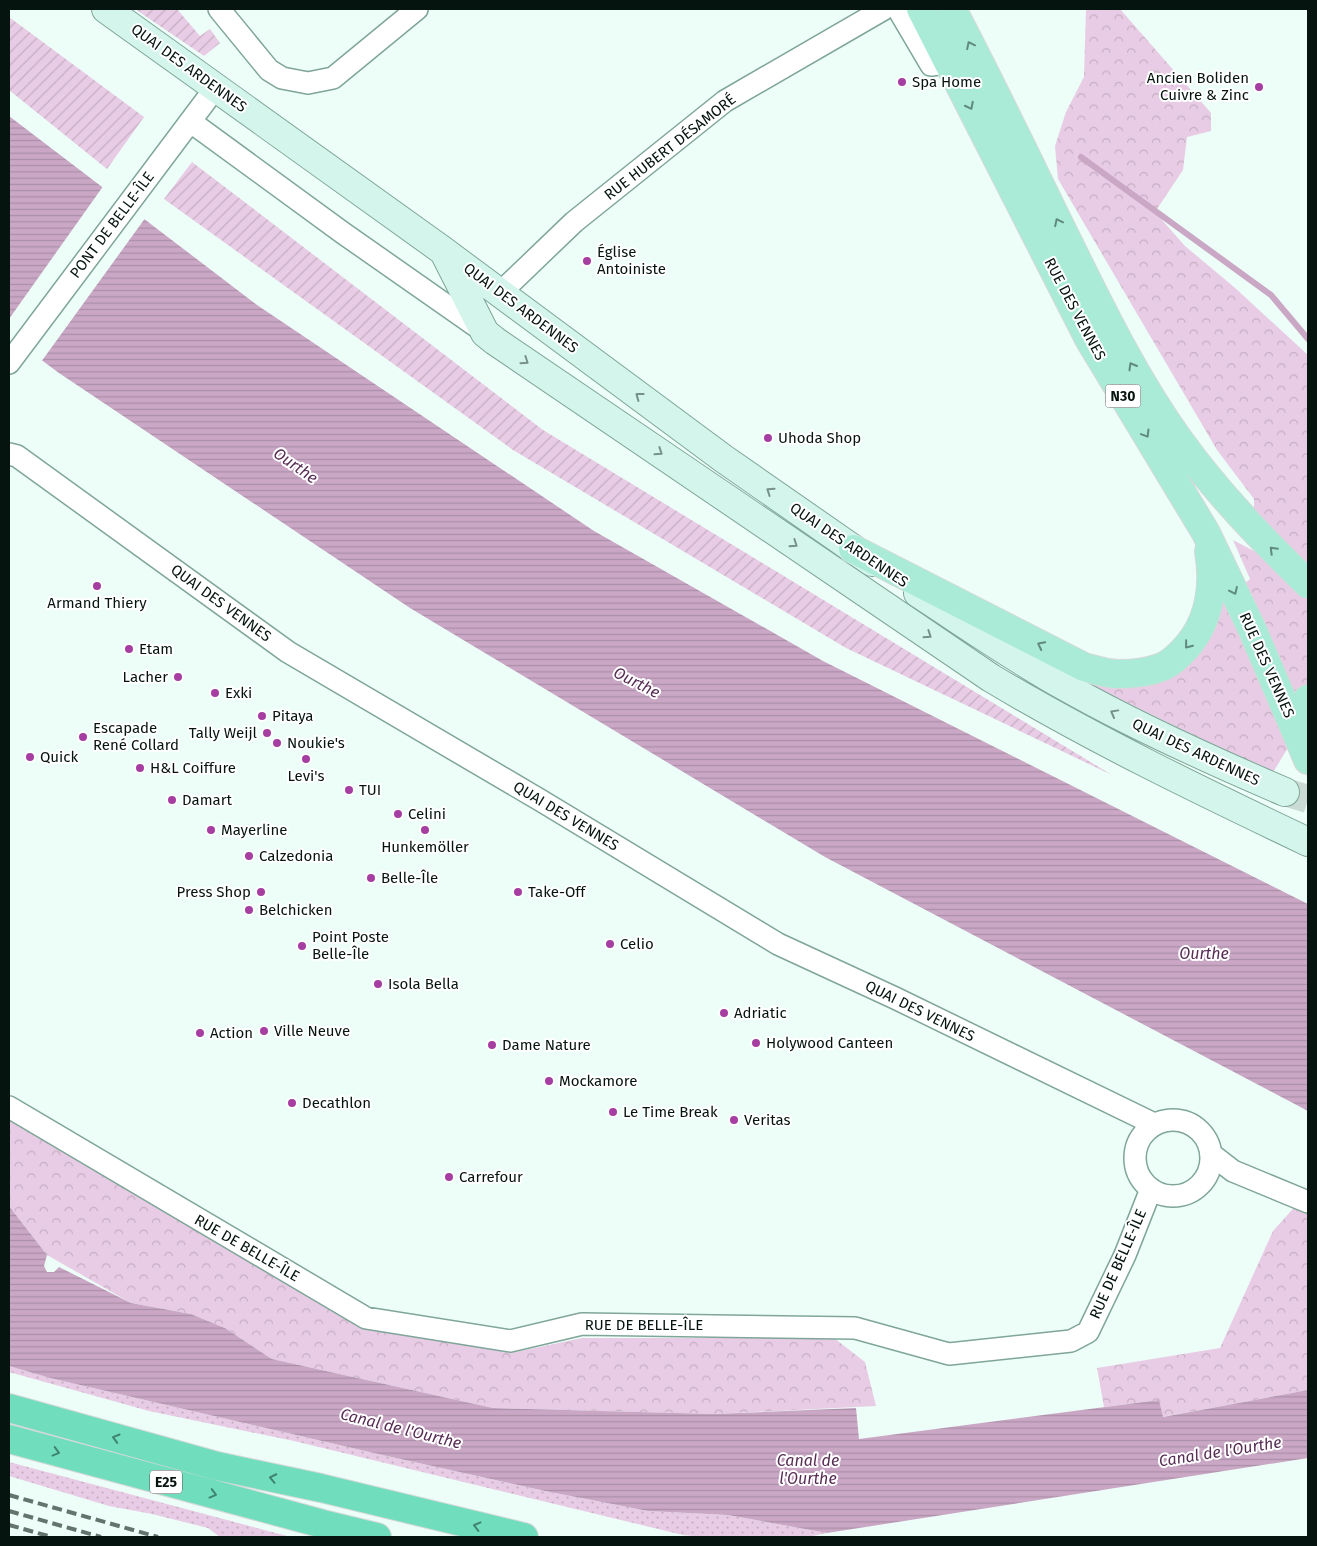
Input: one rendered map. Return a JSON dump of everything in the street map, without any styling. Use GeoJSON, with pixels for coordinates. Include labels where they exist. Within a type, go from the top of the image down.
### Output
{"type":"FeatureCollection","features":[{"type":"Feature","properties":{"kind":"highway","name":"E25"},"geometry":{"type":"LineString","coordinates":[[9,1408],[216,1466],[321,1488],[524,1537]]}},
{"type":"Feature","properties":{"kind":"highway","name":"E25"},"geometry":{"type":"LineString","coordinates":[[9,1439],[377,1537]]}},
{"type":"Feature","properties":{"kind":"main road","name":"QUAI DES ARDENNES"},"geometry":{"type":"LineString","coordinates":[[106,9],[500,292],[724,459],[853,549],[1012,655],[1122,718],[1206,759],[1285,792]]}},
{"type":"Feature","properties":{"kind":"main road","name":"N30"},"geometry":{"type":"LineString","coordinates":[[921,9],[947,63]]}},
{"type":"Feature","properties":{"kind":"main road","name":"RUE DES VENNES"},"geometry":{"type":"LineString","coordinates":[[952,9],[1102,311],[1164,418],[1215,487],[1308,584]]}},
{"type":"Feature","properties":{"kind":"main road","name":"RUE DES VENNES"},"geometry":{"type":"LineString","coordinates":[[947,63],[1089,339],[1206,532],[1252,629],[1308,760]]}},
{"type":"Feature","properties":{"kind":"main road","name":"QUAI DES ARDENNES"},"geometry":{"type":"LineString","coordinates":[[442,250],[485,333],[504,347],[991,678],[1109,744],[1308,842]]}},
{"type":"Feature","properties":{"kind":"main road"},"geometry":{"type":"LineString","coordinates":[[853,549],[1084,667],[1116,674],[1160,668],[1189,646],[1201,627],[1208,607],[1212,584],[1206,532]]}},
{"type":"Feature","properties":{"kind":"main road"},"geometry":{"type":"LineString","coordinates":[[1296,730],[1308,699]]}},
{"type":"Feature","properties":{"kind":"street"},"geometry":{"type":"LineString","coordinates":[[219,9],[269,70],[282,78],[308,83],[333,78],[417,9]]}},
{"type":"Feature","properties":{"kind":"street","name":"RUE HUBERT DÉSAMORÉ"},"geometry":{"type":"LineString","coordinates":[[500,292],[574,222],[725,101],[884,9]]}},
{"type":"Feature","properties":{"kind":"street"},"geometry":{"type":"LineString","coordinates":[[898,9],[931,65],[947,63]]}},
{"type":"Feature","properties":{"kind":"street","name":"PONT DE BELLE-ÎLE"},"geometry":{"type":"LineString","coordinates":[[9,363],[216,87]]}},
{"type":"Feature","properties":{"kind":"street","name":"QUAI DES ARDENNES"},"geometry":{"type":"LineString","coordinates":[[191,122],[343,233],[485,333]]}},
{"type":"Feature","properties":{"kind":"street","name":"QUAI DES VENNES"},"geometry":{"type":"LineString","coordinates":[[9,454],[16,456],[68,491],[288,652],[531,795],[778,944],[895,998],[1154,1124]]}},
{"type":"Feature","properties":{"kind":"street","name":"RUE DE BELLE-ÎLE"},"geometry":{"type":"LineString","coordinates":[[9,1107],[366,1318],[510,1341],[582,1324],[855,1328],[949,1354],[1071,1341],[1088,1332],[1125,1255],[1151,1189]]}},
{"type":"Feature","properties":{"kind":"street"},"geometry":{"type":"LineString","coordinates":[[1166,1120],[1179,1120],[1191,1123],[1201,1131],[1208,1142],[1212,1154],[1211,1166],[1198,1187],[1187,1193],[1175,1196],[1162,1194],[1151,1189],[1142,1180],[1136,1168],[1135,1155],[1138,1143],[1144,1132],[1154,1124],[1166,1120]]}},
{"type":"Feature","properties":{"kind":"street"},"geometry":{"type":"LineString","coordinates":[[1212,1154],[1233,1172],[1308,1202]]}},
{"type":"Feature","properties":{"kind":"green space"},"geometry":{"type":"Polygon","coordinates":[[[135,9],[177,9],[200,36],[210,29],[220,43],[204,56],[135,9]]]}},
{"type":"Feature","properties":{"kind":"green space"},"geometry":{"type":"Polygon","coordinates":[[[1086,9],[1120,9],[1211,113],[1211,131],[1187,137],[1183,170],[1155,212],[1185,246],[1234,287],[1308,355],[1308,745],[1300,728],[1272,774],[1071,675],[1199,651],[1216,624],[1226,593],[1229,598],[1250,579],[1233,540],[1254,551],[1254,499],[1217,450],[1058,179],[1055,146],[1066,112],[1084,77],[1086,9]]]}},
{"type":"Feature","properties":{"kind":"green space"},"geometry":{"type":"Polygon","coordinates":[[[9,17],[144,117],[107,169],[9,90],[9,17]]]}},
{"type":"Feature","properties":{"kind":"green space"},"geometry":{"type":"Polygon","coordinates":[[[192,162],[543,430],[1112,775],[846,648],[513,450],[164,199],[192,162]]]}},
{"type":"Feature","properties":{"kind":"green space"},"geometry":{"type":"Polygon","coordinates":[[[9,1113],[362,1325],[511,1353],[582,1338],[834,1338],[865,1362],[876,1406],[714,1414],[493,1408],[272,1359],[225,1328],[191,1314],[131,1303],[47,1255],[9,1206],[9,1113]]]}},
{"type":"Feature","properties":{"kind":"green space"},"geometry":{"type":"Polygon","coordinates":[[[1299,1202],[1308,1205],[1308,1390],[1162,1417],[1159,1400],[1104,1407],[1097,1368],[1220,1348],[1273,1231],[1299,1202]]]}},
{"type":"Feature","properties":{"kind":"green space"},"geometry":{"type":"Polygon","coordinates":[[[9,1366],[50,1378],[545,1491],[648,1511],[728,1515],[827,1533],[808,1537],[702,1537],[683,1535],[294,1441],[149,1411],[9,1372],[9,1366]]]}},
{"type":"Feature","properties":{"kind":"green space"},"geometry":{"type":"Polygon","coordinates":[[[9,1462],[291,1537],[220,1537],[208,1528],[152,1514],[109,1506],[9,1476],[9,1462]]]}},
{"type":"Feature","properties":{"kind":"water","name":"Ourthe"},"geometry":{"type":"Polygon","coordinates":[[[9,116],[257,305],[594,531],[823,661],[1308,904],[1308,1111],[825,857],[410,608],[59,373],[9,336],[9,116]]]}},
{"type":"Feature","properties":{"kind":"water","name":"Canal de l'Ourthe"},"geometry":{"type":"Polygon","coordinates":[[[9,1206],[47,1255],[44,1266],[47,1272],[54,1272],[59,1267],[131,1303],[191,1314],[225,1328],[272,1359],[493,1408],[714,1414],[856,1408],[859,1439],[1159,1400],[1163,1417],[1308,1390],[1308,1458],[827,1533],[728,1515],[648,1511],[545,1491],[378,1454],[50,1378],[9,1366],[9,1206]]]}},
{"type":"Feature","properties":{"kind":"pier"},"geometry":{"type":"Polygon","coordinates":[[[104,185],[146,217],[41,362],[9,340],[9,319],[104,185]]]}},
{"type":"Feature","properties":{"kind":"waterway"},"geometry":{"type":"LineString","coordinates":[[1081,157],[1271,295],[1308,339]]}},
{"type":"Feature","properties":{"kind":"tunnel"},"geometry":{"type":"LineString","coordinates":[[1285,792],[1308,799]]}},
{"type":"Feature","properties":{"kind":"railway"},"geometry":{"type":"LineString","coordinates":[[9,1495],[158,1537]]}},
{"type":"Feature","properties":{"kind":"railway"},"geometry":{"type":"LineString","coordinates":[[9,1511],[101,1537]]}},
{"type":"Feature","properties":{"kind":"railway"},"geometry":{"type":"LineString","coordinates":[[9,1525],[52,1537]]}},
{"type":"Feature","properties":{"kind":"place","name":"Spa Home"},"geometry":{"type":"Point","coordinates":[902,82]}},
{"type":"Feature","properties":{"kind":"place","name":"Ancien Boliden Cuivre & Zinc"},"geometry":{"type":"Point","coordinates":[1259,87]}},
{"type":"Feature","properties":{"kind":"place","name":"Église Antoiniste"},"geometry":{"type":"Point","coordinates":[587,261]}},
{"type":"Feature","properties":{"kind":"place","name":"Uhoda Shop"},"geometry":{"type":"Point","coordinates":[768,438]}},
{"type":"Feature","properties":{"kind":"place","name":"Armand Thiery"},"geometry":{"type":"Point","coordinates":[97,586]}},
{"type":"Feature","properties":{"kind":"place","name":"Etam"},"geometry":{"type":"Point","coordinates":[129,649]}},
{"type":"Feature","properties":{"kind":"place","name":"Lacher"},"geometry":{"type":"Point","coordinates":[178,677]}},
{"type":"Feature","properties":{"kind":"place","name":"Exki"},"geometry":{"type":"Point","coordinates":[215,693]}},
{"type":"Feature","properties":{"kind":"place","name":"Pitaya"},"geometry":{"type":"Point","coordinates":[262,716]}},
{"type":"Feature","properties":{"kind":"place","name":"Tally Weijl"},"geometry":{"type":"Point","coordinates":[267,733]}},
{"type":"Feature","properties":{"kind":"place","name":"Escapade René Collard"},"geometry":{"type":"Point","coordinates":[83,737]}},
{"type":"Feature","properties":{"kind":"place","name":"Noukie's"},"geometry":{"type":"Point","coordinates":[277,743]}},
{"type":"Feature","properties":{"kind":"place","name":"Quick"},"geometry":{"type":"Point","coordinates":[30,757]}},
{"type":"Feature","properties":{"kind":"place","name":"Levi's"},"geometry":{"type":"Point","coordinates":[306,759]}},
{"type":"Feature","properties":{"kind":"place","name":"H&L Coiffure"},"geometry":{"type":"Point","coordinates":[140,768]}},
{"type":"Feature","properties":{"kind":"place","name":"TUI"},"geometry":{"type":"Point","coordinates":[349,790]}},
{"type":"Feature","properties":{"kind":"place","name":"Damart"},"geometry":{"type":"Point","coordinates":[172,800]}},
{"type":"Feature","properties":{"kind":"place","name":"Celini"},"geometry":{"type":"Point","coordinates":[398,814]}},
{"type":"Feature","properties":{"kind":"place","name":"Mayerline"},"geometry":{"type":"Point","coordinates":[211,830]}},
{"type":"Feature","properties":{"kind":"place","name":"Hunkemöller"},"geometry":{"type":"Point","coordinates":[425,830]}},
{"type":"Feature","properties":{"kind":"place","name":"Calzedonia"},"geometry":{"type":"Point","coordinates":[249,856]}},
{"type":"Feature","properties":{"kind":"place","name":"Belle-Île"},"geometry":{"type":"Point","coordinates":[371,878]}},
{"type":"Feature","properties":{"kind":"place","name":"Press Shop"},"geometry":{"type":"Point","coordinates":[261,892]}},
{"type":"Feature","properties":{"kind":"place","name":"Take-Off"},"geometry":{"type":"Point","coordinates":[518,892]}},
{"type":"Feature","properties":{"kind":"place","name":"Belchicken"},"geometry":{"type":"Point","coordinates":[249,910]}},
{"type":"Feature","properties":{"kind":"place","name":"Celio"},"geometry":{"type":"Point","coordinates":[610,944]}},
{"type":"Feature","properties":{"kind":"place","name":"Point Poste Belle-Île"},"geometry":{"type":"Point","coordinates":[302,946]}},
{"type":"Feature","properties":{"kind":"place","name":"Isola Bella"},"geometry":{"type":"Point","coordinates":[378,984]}},
{"type":"Feature","properties":{"kind":"place","name":"Adriatic"},"geometry":{"type":"Point","coordinates":[724,1013]}},
{"type":"Feature","properties":{"kind":"place","name":"Ville Neuve"},"geometry":{"type":"Point","coordinates":[264,1031]}},
{"type":"Feature","properties":{"kind":"place","name":"Action"},"geometry":{"type":"Point","coordinates":[200,1033]}},
{"type":"Feature","properties":{"kind":"place","name":"Holywood Canteen"},"geometry":{"type":"Point","coordinates":[756,1043]}},
{"type":"Feature","properties":{"kind":"place","name":"Dame Nature"},"geometry":{"type":"Point","coordinates":[492,1045]}},
{"type":"Feature","properties":{"kind":"place","name":"Mockamore"},"geometry":{"type":"Point","coordinates":[549,1081]}},
{"type":"Feature","properties":{"kind":"place","name":"Decathlon"},"geometry":{"type":"Point","coordinates":[292,1103]}},
{"type":"Feature","properties":{"kind":"place","name":"Le Time Break"},"geometry":{"type":"Point","coordinates":[613,1112]}},
{"type":"Feature","properties":{"kind":"place","name":"Veritas"},"geometry":{"type":"Point","coordinates":[734,1120]}},
{"type":"Feature","properties":{"kind":"place","name":"Carrefour"},"geometry":{"type":"Point","coordinates":[449,1177]}}]}
